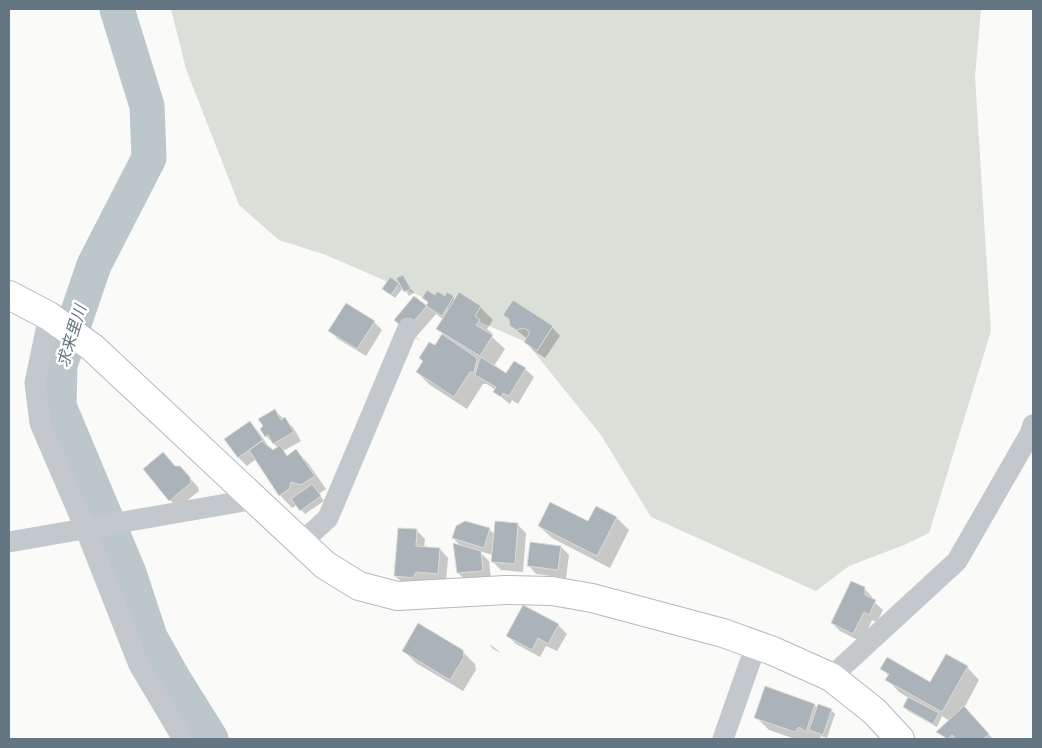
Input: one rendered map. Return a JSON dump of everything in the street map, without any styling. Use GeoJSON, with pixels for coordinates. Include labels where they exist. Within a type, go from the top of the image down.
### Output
{"type":"FeatureCollection","features":[{"type":"Feature","properties":{"kind":"street"},"geometry":{"type":"LineString","coordinates":[[9,296],[49,316],[93,348],[325,565],[359,586],[397,596],[506,590],[552,591],[592,598],[705,628],[756,645],[832,677],[874,711],[900,739]]}},
{"type":"Feature","properties":{"kind":"street"},"geometry":{"type":"LineString","coordinates":[[49,316],[35,383],[40,423],[139,665],[183,739]]}},
{"type":"Feature","properties":{"kind":"street"},"geometry":{"type":"LineString","coordinates":[[301,542],[328,518],[408,328]]}},
{"type":"Feature","properties":{"kind":"street"},"geometry":{"type":"LineString","coordinates":[[832,677],[957,561],[1030,434],[1033,425]]}},
{"type":"Feature","properties":{"kind":"street"},"geometry":{"type":"LineString","coordinates":[[9,542],[255,499]]}},
{"type":"Feature","properties":{"kind":"street"},"geometry":{"type":"LineString","coordinates":[[723,739],[756,645]]}},
{"type":"Feature","properties":{"kind":"shaded area"},"geometry":{"type":"Polygon","coordinates":[[[171,9],[981,9],[975,77],[991,331],[929,533],[904,545],[849,566],[816,591],[651,517],[601,435],[526,342],[326,255],[279,240],[239,205],[186,69],[171,9]]]}},
{"type":"Feature","properties":{"kind":"building"},"geometry":{"type":"Polygon","coordinates":[[[403,275],[411,289],[404,292],[396,278],[403,275]]]}},
{"type":"Feature","properties":{"kind":"building"},"geometry":{"type":"Polygon","coordinates":[[[390,277],[399,283],[391,295],[382,289],[390,277]]]}},
{"type":"Feature","properties":{"kind":"building"},"geometry":{"type":"Polygon","coordinates":[[[427,290],[435,295],[437,291],[445,296],[447,292],[454,296],[442,316],[426,306],[428,302],[422,298],[427,290]]]}},
{"type":"Feature","properties":{"kind":"building"},"geometry":{"type":"Polygon","coordinates":[[[459,292],[481,306],[475,316],[480,320],[476,325],[493,335],[480,356],[436,329],[459,292]]]}},
{"type":"Feature","properties":{"kind":"building"},"geometry":{"type":"Polygon","coordinates":[[[414,296],[427,306],[408,328],[412,335],[394,320],[414,296]]]}},
{"type":"Feature","properties":{"kind":"building"},"geometry":{"type":"Polygon","coordinates":[[[513,300],[553,326],[537,351],[524,342],[530,332],[524,328],[516,330],[510,326],[509,319],[503,315],[513,300]]]}},
{"type":"Feature","properties":{"kind":"building"},"geometry":{"type":"Polygon","coordinates":[[[346,303],[375,321],[357,349],[328,331],[346,303]]]}},
{"type":"Feature","properties":{"kind":"building"},"geometry":{"type":"Polygon","coordinates":[[[442,334],[477,358],[474,372],[470,372],[454,397],[416,372],[423,361],[419,358],[429,342],[435,345],[442,334]]]}},
{"type":"Feature","properties":{"kind":"building"},"geometry":{"type":"Polygon","coordinates":[[[481,357],[506,373],[514,361],[526,368],[509,396],[503,393],[501,397],[493,392],[496,387],[475,375],[481,357]]]}},
{"type":"Feature","properties":{"kind":"building"},"geometry":{"type":"Polygon","coordinates":[[[275,409],[281,420],[285,417],[294,432],[273,444],[268,435],[265,437],[260,429],[263,426],[258,419],[275,409]]]}},
{"type":"Feature","properties":{"kind":"building"},"geometry":{"type":"Polygon","coordinates":[[[250,421],[263,440],[238,458],[224,439],[250,421]]]}},
{"type":"Feature","properties":{"kind":"building"},"geometry":{"type":"Polygon","coordinates":[[[262,441],[273,450],[280,445],[287,456],[296,449],[315,476],[301,485],[291,482],[289,489],[279,496],[249,450],[262,441]]]}},
{"type":"Feature","properties":{"kind":"building"},"geometry":{"type":"Polygon","coordinates":[[[163,452],[175,466],[180,466],[190,477],[191,483],[169,501],[143,469],[163,452]]]}},
{"type":"Feature","properties":{"kind":"building"},"geometry":{"type":"Polygon","coordinates":[[[312,484],[321,496],[300,511],[291,499],[312,484]]]}},
{"type":"Feature","properties":{"kind":"building"},"geometry":{"type":"Polygon","coordinates":[[[550,502],[588,521],[596,506],[617,517],[597,556],[538,526],[550,502]]]}},
{"type":"Feature","properties":{"kind":"building"},"geometry":{"type":"Polygon","coordinates":[[[465,521],[490,528],[484,548],[452,538],[456,526],[465,521]]]}},
{"type":"Feature","properties":{"kind":"building"},"geometry":{"type":"Polygon","coordinates":[[[495,521],[518,523],[515,564],[491,562],[495,521]]]}},
{"type":"Feature","properties":{"kind":"building"},"geometry":{"type":"Polygon","coordinates":[[[398,528],[417,529],[416,546],[440,548],[438,574],[416,572],[413,578],[394,576],[398,528]]]}},
{"type":"Feature","properties":{"kind":"building"},"geometry":{"type":"Polygon","coordinates":[[[530,542],[561,546],[558,570],[527,566],[530,542]]]}},
{"type":"Feature","properties":{"kind":"building"},"geometry":{"type":"Polygon","coordinates":[[[453,543],[481,551],[483,571],[457,573],[453,543]]]}},
{"type":"Feature","properties":{"kind":"building"},"geometry":{"type":"Polygon","coordinates":[[[851,581],[865,587],[865,595],[876,600],[869,615],[864,612],[853,634],[831,623],[851,581]]]}},
{"type":"Feature","properties":{"kind":"building"},"geometry":{"type":"Polygon","coordinates":[[[523,605],[559,624],[548,644],[538,638],[532,650],[506,636],[523,605]]]}},
{"type":"Feature","properties":{"kind":"building"},"geometry":{"type":"Polygon","coordinates":[[[418,623],[463,650],[464,657],[450,680],[402,651],[418,623]]]}},
{"type":"Feature","properties":{"kind":"building"},"geometry":{"type":"Polygon","coordinates":[[[946,654],[968,666],[942,712],[885,680],[889,674],[880,669],[887,657],[930,682],[946,654]]]}},
{"type":"Feature","properties":{"kind":"building"},"geometry":{"type":"Polygon","coordinates":[[[765,686],[815,704],[806,732],[799,727],[795,732],[754,718],[765,686]]]}},
{"type":"Feature","properties":{"kind":"building"},"geometry":{"type":"Polygon","coordinates":[[[908,697],[939,713],[933,724],[903,707],[908,697]]]}},
{"type":"Feature","properties":{"kind":"building"},"geometry":{"type":"Polygon","coordinates":[[[818,704],[832,709],[823,735],[809,730],[818,704]]]}},
{"type":"Feature","properties":{"kind":"building"},"geometry":{"type":"Polygon","coordinates":[[[964,706],[989,734],[983,739],[956,739],[952,735],[948,739],[936,732],[964,706]]]}},
{"type":"Feature","properties":{"kind":"waterway","name":"求来里川"},"geometry":{"type":"LineString","coordinates":[[117,9],[147,106],[149,158],[94,265],[60,365],[59,406],[129,573],[150,637],[211,739]]}}]}
